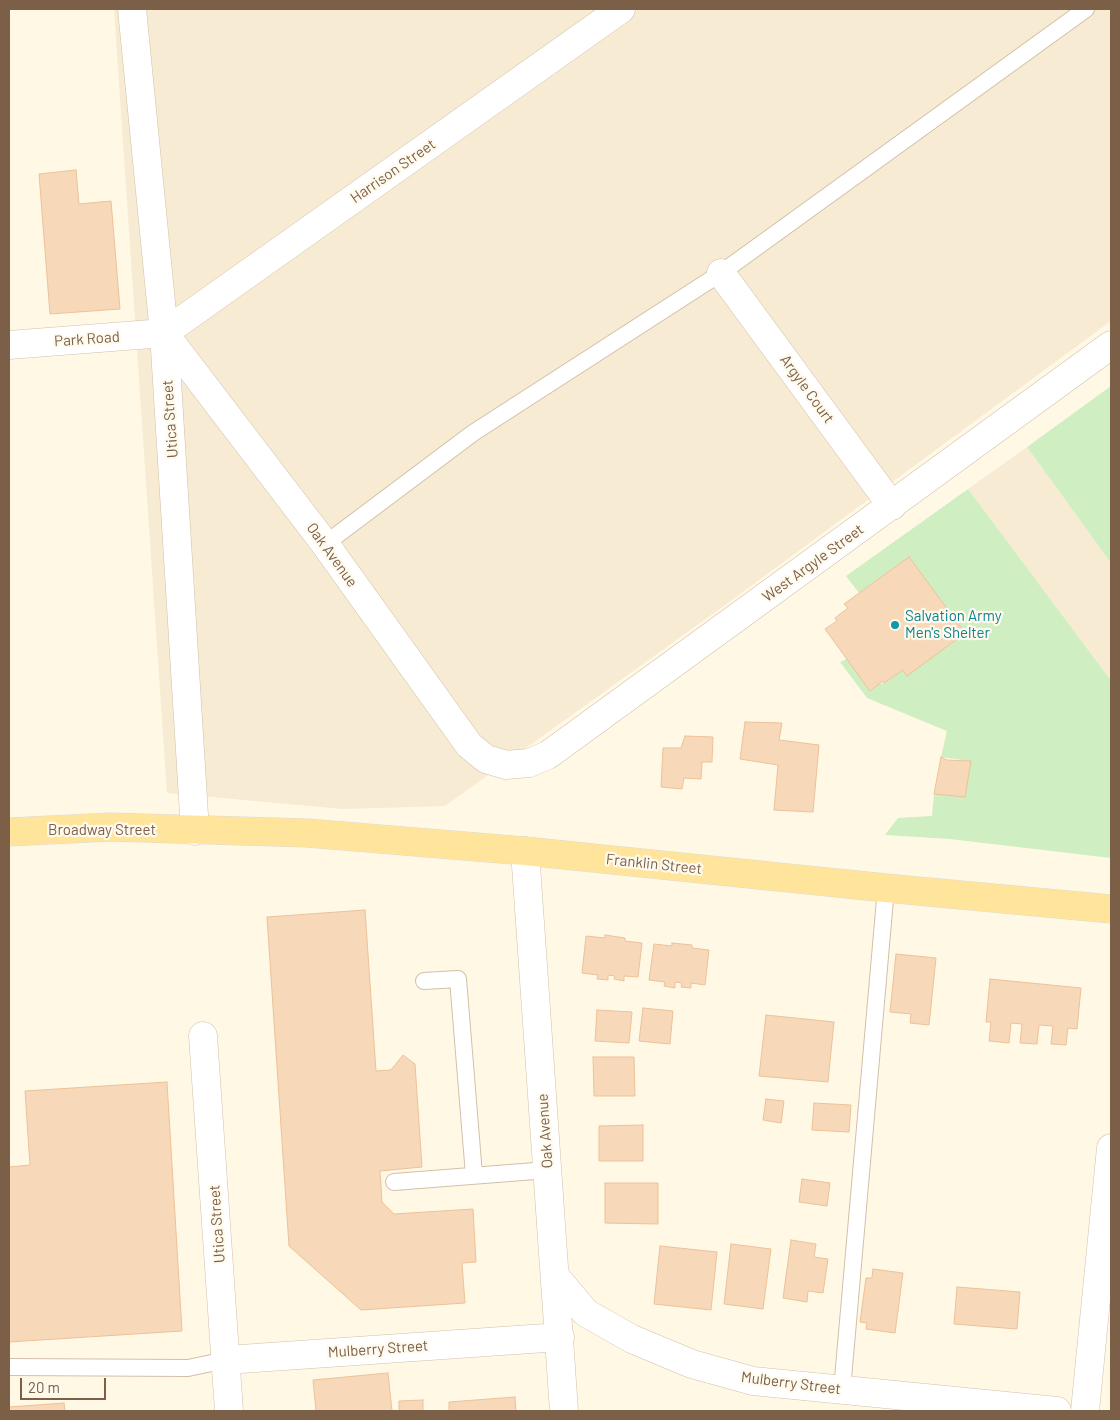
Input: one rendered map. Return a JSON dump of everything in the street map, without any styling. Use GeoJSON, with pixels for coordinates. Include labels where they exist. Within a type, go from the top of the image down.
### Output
{"type":"FeatureCollection","features":[{"type":"Feature","properties":{"kind":"main road","name":"Broadway Street"},"geometry":{"type":"LineString","coordinates":[[9,832],[110,828],[195,831]]}},
{"type":"Feature","properties":{"kind":"main road","name":"Franklin Street"},"geometry":{"type":"LineString","coordinates":[[195,831],[307,833],[525,851],[1111,909]]}},
{"type":"Feature","properties":{"kind":"street","name":"Utica Street"},"geometry":{"type":"LineString","coordinates":[[132,9],[164,333],[195,831]]}},
{"type":"Feature","properties":{"kind":"street","name":"Harrison Street"},"geometry":{"type":"LineString","coordinates":[[164,333],[621,9]]}},
{"type":"Feature","properties":{"kind":"street","name":"Argyle Court"},"geometry":{"type":"LineString","coordinates":[[721,272],[892,506]]}},
{"type":"Feature","properties":{"kind":"street","name":"Park Road"},"geometry":{"type":"LineString","coordinates":[[9,345],[164,333]]}},
{"type":"Feature","properties":{"kind":"street","name":"Oak Avenue"},"geometry":{"type":"LineString","coordinates":[[164,333],[325,544],[469,745],[486,759],[506,765]]}},
{"type":"Feature","properties":{"kind":"street","name":"West Argyle Street"},"geometry":{"type":"LineString","coordinates":[[506,765],[529,762],[548,755],[1111,345]]}},
{"type":"Feature","properties":{"kind":"street","name":"Oak Avenue"},"geometry":{"type":"LineString","coordinates":[[525,851],[564,1411]]}},
{"type":"Feature","properties":{"kind":"street","name":"Utica Street"},"geometry":{"type":"LineString","coordinates":[[203,1036],[229,1411]]}},
{"type":"Feature","properties":{"kind":"street"},"geometry":{"type":"LineString","coordinates":[[1085,1411],[1111,1148]]}},
{"type":"Feature","properties":{"kind":"street","name":"Mulberry Street"},"geometry":{"type":"LineString","coordinates":[[555,1276],[586,1314],[632,1339],[692,1364],[753,1381],[1057,1411]]}},
{"type":"Feature","properties":{"kind":"street","name":"Mulberry Street"},"geometry":{"type":"LineString","coordinates":[[226,1360],[560,1337]]}},
{"type":"Feature","properties":{"kind":"lane"},"geometry":{"type":"LineString","coordinates":[[325,544],[473,433],[721,272],[1086,9]]}},
{"type":"Feature","properties":{"kind":"lane"},"geometry":{"type":"LineString","coordinates":[[842,1390],[886,888]]}},
{"type":"Feature","properties":{"kind":"lane"},"geometry":{"type":"LineString","coordinates":[[424,981],[458,979],[474,1175]]}},
{"type":"Feature","properties":{"kind":"lane"},"geometry":{"type":"LineString","coordinates":[[394,1182],[548,1170]]}},
{"type":"Feature","properties":{"kind":"lane"},"geometry":{"type":"LineString","coordinates":[[9,1367],[188,1368],[226,1360]]}},
{"type":"Feature","properties":{"kind":"shaded area"},"geometry":{"type":"Polygon","coordinates":[[[114,9],[1111,9],[1111,321],[721,608],[445,806],[343,809],[167,793],[114,9]]]}},
{"type":"Feature","properties":{"kind":"shaded area"},"geometry":{"type":"Polygon","coordinates":[[[1027,447],[1111,563],[1111,677],[1109,678],[968,489],[1027,447]]]}},
{"type":"Feature","properties":{"kind":"green space"},"geometry":{"type":"Polygon","coordinates":[[[1111,386],[1111,563],[1027,447],[1111,386]]]}},
{"type":"Feature","properties":{"kind":"green space"},"geometry":{"type":"Polygon","coordinates":[[[968,489],[1109,678],[1111,677],[1111,858],[950,839],[885,835],[898,818],[932,816],[934,794],[965,797],[970,761],[941,757],[947,731],[867,698],[840,662],[847,659],[870,691],[903,670],[907,675],[965,633],[909,557],[859,593],[846,576],[968,489]]]}},
{"type":"Feature","properties":{"kind":"building"},"geometry":{"type":"Polygon","coordinates":[[[76,170],[79,204],[111,201],[120,309],[50,314],[39,174],[76,170]]]}},
{"type":"Feature","properties":{"kind":"building","name":"Salvation Army Men's Shelter"},"geometry":{"type":"Polygon","coordinates":[[[909,557],[965,633],[907,676],[903,670],[870,691],[825,629],[837,621],[835,618],[848,608],[844,604],[909,557]]]}},
{"type":"Feature","properties":{"kind":"building"},"geometry":{"type":"Polygon","coordinates":[[[745,722],[782,723],[779,740],[819,745],[813,812],[774,810],[778,765],[740,759],[745,722]]]}},
{"type":"Feature","properties":{"kind":"building"},"geometry":{"type":"Polygon","coordinates":[[[685,736],[713,737],[712,762],[702,762],[701,779],[684,778],[682,789],[661,787],[663,748],[681,748],[685,736]]]}},
{"type":"Feature","properties":{"kind":"building"},"geometry":{"type":"Polygon","coordinates":[[[941,757],[947,760],[971,761],[965,797],[934,794],[941,757]]]}},
{"type":"Feature","properties":{"kind":"building"},"geometry":{"type":"Polygon","coordinates":[[[365,910],[376,1071],[391,1070],[403,1055],[415,1064],[422,1167],[380,1171],[382,1202],[394,1214],[473,1209],[476,1262],[462,1263],[465,1303],[361,1310],[289,1246],[267,917],[365,910]]]}},
{"type":"Feature","properties":{"kind":"building"},"geometry":{"type":"Polygon","coordinates":[[[605,935],[625,938],[625,941],[642,943],[638,977],[624,976],[624,981],[614,979],[615,976],[608,975],[608,980],[597,979],[598,975],[582,973],[586,936],[605,938],[605,935]]]}},
{"type":"Feature","properties":{"kind":"building"},"geometry":{"type":"Polygon","coordinates":[[[672,943],[692,945],[692,948],[709,950],[705,985],[691,983],[691,988],[681,987],[682,983],[675,982],[675,988],[664,986],[665,982],[649,980],[654,944],[672,946],[672,943]]]}},
{"type":"Feature","properties":{"kind":"building"},"geometry":{"type":"Polygon","coordinates":[[[896,954],[936,958],[929,1025],[910,1023],[911,1014],[890,1012],[896,954]]]}},
{"type":"Feature","properties":{"kind":"building"},"geometry":{"type":"Polygon","coordinates":[[[990,979],[1081,988],[1077,1029],[1068,1028],[1066,1045],[1051,1044],[1053,1026],[1039,1025],[1037,1044],[1020,1043],[1022,1024],[1011,1023],[1009,1043],[989,1041],[991,1022],[986,1022],[990,979]]]}},
{"type":"Feature","properties":{"kind":"building"},"geometry":{"type":"Polygon","coordinates":[[[643,1008],[673,1011],[670,1044],[639,1041],[643,1008]]]}},
{"type":"Feature","properties":{"kind":"building"},"geometry":{"type":"Polygon","coordinates":[[[597,1010],[632,1012],[629,1043],[595,1041],[597,1010]]]}},
{"type":"Feature","properties":{"kind":"building"},"geometry":{"type":"Polygon","coordinates":[[[766,1015],[834,1022],[828,1082],[759,1076],[766,1015]]]}},
{"type":"Feature","properties":{"kind":"building"},"geometry":{"type":"Polygon","coordinates":[[[593,1057],[634,1057],[635,1096],[594,1096],[593,1057]]]}},
{"type":"Feature","properties":{"kind":"building"},"geometry":{"type":"Polygon","coordinates":[[[167,1082],[182,1331],[9,1342],[9,1167],[30,1165],[25,1091],[167,1082]]]}},
{"type":"Feature","properties":{"kind":"building"},"geometry":{"type":"Polygon","coordinates":[[[766,1099],[784,1101],[781,1123],[763,1120],[766,1099]]]}},
{"type":"Feature","properties":{"kind":"building"},"geometry":{"type":"Polygon","coordinates":[[[814,1103],[851,1105],[849,1132],[812,1130],[814,1103]]]}},
{"type":"Feature","properties":{"kind":"building"},"geometry":{"type":"Polygon","coordinates":[[[643,1125],[643,1161],[599,1161],[599,1126],[643,1125]]]}},
{"type":"Feature","properties":{"kind":"building"},"geometry":{"type":"Polygon","coordinates":[[[802,1179],[830,1183],[827,1206],[799,1202],[802,1179]]]}},
{"type":"Feature","properties":{"kind":"building"},"geometry":{"type":"Polygon","coordinates":[[[605,1183],[658,1183],[658,1224],[605,1223],[605,1183]]]}},
{"type":"Feature","properties":{"kind":"building"},"geometry":{"type":"Polygon","coordinates":[[[791,1240],[816,1244],[814,1257],[828,1259],[823,1293],[808,1291],[807,1302],[783,1298],[791,1240]]]}},
{"type":"Feature","properties":{"kind":"building"},"geometry":{"type":"Polygon","coordinates":[[[731,1244],[771,1249],[763,1309],[724,1304],[731,1244]]]}},
{"type":"Feature","properties":{"kind":"building"},"geometry":{"type":"Polygon","coordinates":[[[660,1246],[717,1252],[711,1310],[654,1304],[660,1246]]]}},
{"type":"Feature","properties":{"kind":"building"},"geometry":{"type":"Polygon","coordinates":[[[873,1269],[903,1273],[895,1333],[866,1329],[867,1323],[860,1322],[866,1278],[872,1278],[873,1269]]]}},
{"type":"Feature","properties":{"kind":"building"},"geometry":{"type":"Polygon","coordinates":[[[957,1287],[1020,1292],[1017,1329],[954,1324],[957,1287]]]}},
{"type":"Feature","properties":{"kind":"building"},"geometry":{"type":"Polygon","coordinates":[[[388,1373],[392,1411],[316,1411],[313,1380],[388,1373]]]}},
{"type":"Feature","properties":{"kind":"building"},"geometry":{"type":"Polygon","coordinates":[[[515,1397],[516,1411],[449,1411],[449,1402],[515,1397]]]}},
{"type":"Feature","properties":{"kind":"building"},"geometry":{"type":"Polygon","coordinates":[[[423,1400],[423,1411],[399,1411],[399,1401],[423,1400]]]}},
{"type":"Feature","properties":{"kind":"building"},"geometry":{"type":"Polygon","coordinates":[[[64,1403],[65,1411],[9,1411],[9,1407],[64,1403]]]}},
{"type":"Feature","properties":{"kind":"place","name":"Salvation Army Men's Shelter"},"geometry":{"type":"Point","coordinates":[895,625]}}]}
